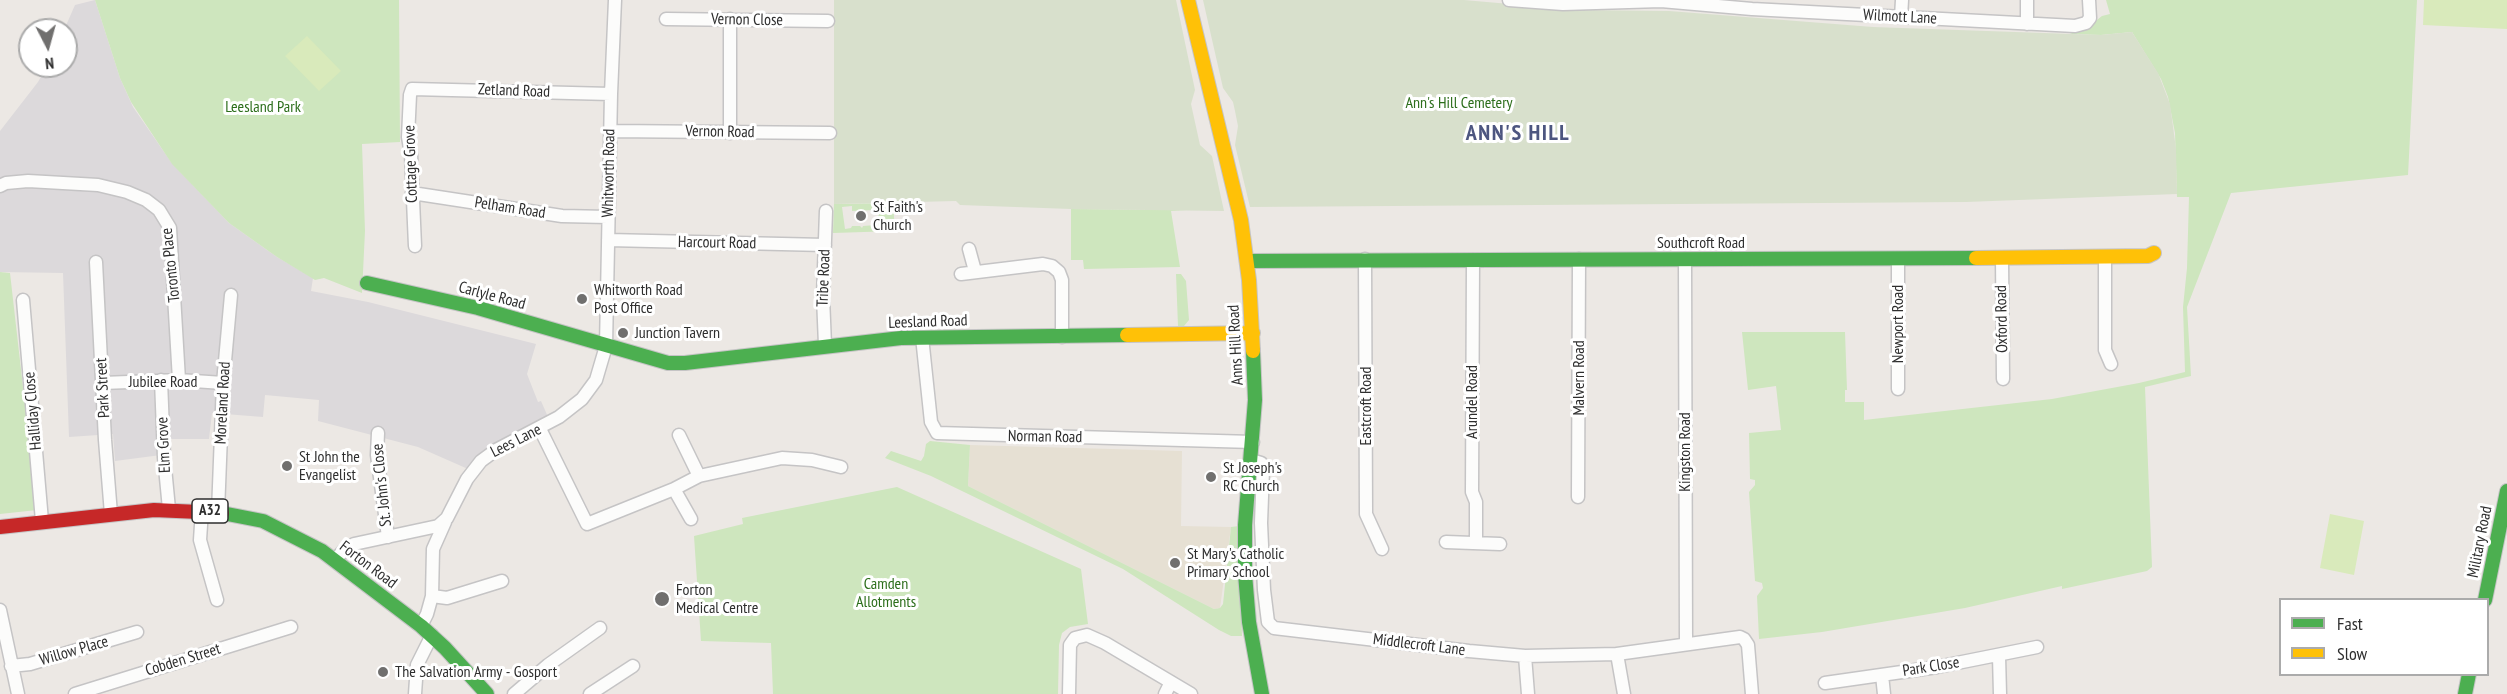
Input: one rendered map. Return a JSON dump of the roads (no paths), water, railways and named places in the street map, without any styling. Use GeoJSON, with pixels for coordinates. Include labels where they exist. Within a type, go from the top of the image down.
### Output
{"type":"FeatureCollection","features":[{"type":"Feature","properties":{"kind":"street","name":"Whitworth Road"},"geometry":{"type":"LineString","coordinates":[[606,346],[610,94],[615,0]]}},
{"type":"Feature","properties":{"kind":"street","name":"Anns Hill Road"},"geometry":{"type":"LineString","coordinates":[[1188,0],[1241,220],[1247,261],[1255,392],[1245,525],[1245,574],[1249,622],[1262,694]]}},
{"type":"Feature","properties":{"kind":"street","name":"Wilmott Lane"},"geometry":{"type":"LineString","coordinates":[[1509,0],[1563,4],[1661,1],[1779,5],[1902,17],[2028,24],[2083,24],[2091,16],[2089,0]]}},
{"type":"Feature","properties":{"kind":"street"},"geometry":{"type":"LineString","coordinates":[[1902,0],[1902,17]]}},
{"type":"Feature","properties":{"kind":"street"},"geometry":{"type":"LineString","coordinates":[[2027,0],[2028,24]]}},
{"type":"Feature","properties":{"kind":"street","name":"Vernon Close"},"geometry":{"type":"LineString","coordinates":[[666,19],[828,21]]}},
{"type":"Feature","properties":{"kind":"street"},"geometry":{"type":"LineString","coordinates":[[730,19],[730,133]]}},
{"type":"Feature","properties":{"kind":"street","name":"Zetland Road"},"geometry":{"type":"LineString","coordinates":[[418,88],[610,94]]}},
{"type":"Feature","properties":{"kind":"street","name":"Cottage Grove"},"geometry":{"type":"LineString","coordinates":[[415,246],[411,154],[408,137],[410,95],[412,89],[418,88]]}},
{"type":"Feature","properties":{"kind":"street","name":"Vernon Road"},"geometry":{"type":"LineString","coordinates":[[610,131],[830,133]]}},
{"type":"Feature","properties":{"kind":"street","name":"Toronto Place"},"geometry":{"type":"LineString","coordinates":[[0,186],[6,183],[28,181],[98,185],[127,192],[146,200],[159,210],[170,228],[179,380]]}},
{"type":"Feature","properties":{"kind":"street","name":"Pelham Road"},"geometry":{"type":"LineString","coordinates":[[412,193],[562,216],[608,217]]}},
{"type":"Feature","properties":{"kind":"street","name":"Tribe Road"},"geometry":{"type":"LineString","coordinates":[[825,345],[823,297],[826,211]]}},
{"type":"Feature","properties":{"kind":"street","name":"Harcourt Road"},"geometry":{"type":"LineString","coordinates":[[608,240],[825,245]]}},
{"type":"Feature","properties":{"kind":"street"},"geometry":{"type":"LineString","coordinates":[[969,249],[975,271]]}},
{"type":"Feature","properties":{"kind":"street","name":"Southcroft Road"},"geometry":{"type":"LineString","coordinates":[[1247,261],[2002,258],[2148,256],[2154,253]]}},
{"type":"Feature","properties":{"kind":"street"},"geometry":{"type":"LineString","coordinates":[[2105,257],[2104,350],[2111,364]]}},
{"type":"Feature","properties":{"kind":"street","name":"Newport Road"},"geometry":{"type":"LineString","coordinates":[[1898,258],[1898,389]]}},
{"type":"Feature","properties":{"kind":"street","name":"Oxford Road"},"geometry":{"type":"LineString","coordinates":[[2002,258],[2003,379]]}},
{"type":"Feature","properties":{"kind":"street","name":"Malvern Road"},"geometry":{"type":"LineString","coordinates":[[1578,496],[1579,259]]}},
{"type":"Feature","properties":{"kind":"street","name":"Eastcroft Road"},"geometry":{"type":"LineString","coordinates":[[1365,260],[1366,514],[1382,549]]}},
{"type":"Feature","properties":{"kind":"street","name":"Arundel Road"},"geometry":{"type":"LineString","coordinates":[[1473,260],[1472,492],[1476,502],[1476,543]]}},
{"type":"Feature","properties":{"kind":"street","name":"Kingston Road"},"geometry":{"type":"LineString","coordinates":[[1685,260],[1686,644]]}},
{"type":"Feature","properties":{"kind":"street","name":"Park Street"},"geometry":{"type":"LineString","coordinates":[[96,262],[111,514]]}},
{"type":"Feature","properties":{"kind":"street"},"geometry":{"type":"LineString","coordinates":[[961,274],[1043,264],[1055,267],[1062,280],[1062,337]]}},
{"type":"Feature","properties":{"kind":"street","name":"Carlyle Road"},"geometry":{"type":"LineString","coordinates":[[367,282],[478,308],[606,346]]}},
{"type":"Feature","properties":{"kind":"street","name":"Moreland Road"},"geometry":{"type":"LineString","coordinates":[[218,512],[223,383],[231,295]]}},
{"type":"Feature","properties":{"kind":"street","name":"Halliday Close"},"geometry":{"type":"LineString","coordinates":[[23,300],[42,521]]}},
{"type":"Feature","properties":{"kind":"street","name":"Leesland Road"},"geometry":{"type":"LineString","coordinates":[[606,346],[668,363],[685,363],[825,345],[922,337],[1253,333]]}},
{"type":"Feature","properties":{"kind":"street","name":"Norman Road"},"geometry":{"type":"LineString","coordinates":[[922,337],[931,422],[937,434],[1253,442]]}},
{"type":"Feature","properties":{"kind":"street","name":"Lees Lane"},"geometry":{"type":"LineString","coordinates":[[433,549],[467,479],[481,461],[502,447],[540,429],[568,410],[590,391],[599,374],[606,346]]}},
{"type":"Feature","properties":{"kind":"street","name":"Elm Grove"},"geometry":{"type":"LineString","coordinates":[[161,380],[169,509]]}},
{"type":"Feature","properties":{"kind":"street","name":"Jubilee Road"},"geometry":{"type":"LineString","coordinates":[[103,383],[179,380],[223,383]]}},
{"type":"Feature","properties":{"kind":"street"},"geometry":{"type":"LineString","coordinates":[[540,429],[587,524],[674,489],[699,476],[782,458],[812,460],[842,467]]}},
{"type":"Feature","properties":{"kind":"street","name":"St. John's Close"},"geometry":{"type":"LineString","coordinates":[[378,433],[377,455],[388,537]]}},
{"type":"Feature","properties":{"kind":"street"},"geometry":{"type":"LineString","coordinates":[[679,435],[699,476]]}},
{"type":"Feature","properties":{"kind":"street","name":"Middlecroft Lane"},"geometry":{"type":"LineString","coordinates":[[1251,460],[1261,463],[1263,470],[1263,559],[1267,614],[1272,627],[1525,656],[1617,654],[1742,637],[1748,645],[1752,694]]}},
{"type":"Feature","properties":{"kind":"street"},"geometry":{"type":"LineString","coordinates":[[674,489],[691,519]]}},
{"type":"Feature","properties":{"kind":"street","name":"Military Road"},"geometry":{"type":"LineString","coordinates":[[2485,598],[2507,491]]}},
{"type":"Feature","properties":{"kind":"street","name":"Forton Road"},"geometry":{"type":"LineString","coordinates":[[0,527],[169,509],[242,515],[272,524],[335,560],[427,631],[487,694]]}},
{"type":"Feature","properties":{"kind":"street"},"geometry":{"type":"LineString","coordinates":[[202,510],[200,540],[217,600]]}},
{"type":"Feature","properties":{"kind":"street"},"geometry":{"type":"LineString","coordinates":[[335,560],[354,544],[438,526],[447,518]]}},
{"type":"Feature","properties":{"kind":"street"},"geometry":{"type":"LineString","coordinates":[[415,694],[417,665],[427,631],[427,614],[432,596],[431,535],[426,531],[420,531]]}},
{"type":"Feature","properties":{"kind":"street"},"geometry":{"type":"LineString","coordinates":[[1446,542],[1500,544]]}},
{"type":"Feature","properties":{"kind":"street"},"geometry":{"type":"LineString","coordinates":[[432,596],[447,598],[502,581]]}},
{"type":"Feature","properties":{"kind":"street"},"geometry":{"type":"LineString","coordinates":[[0,610],[18,694]]}},
{"type":"Feature","properties":{"kind":"street","name":"Cobden Street"},"geometry":{"type":"LineString","coordinates":[[75,694],[291,627]]}},
{"type":"Feature","properties":{"kind":"street"},"geometry":{"type":"LineString","coordinates":[[514,694],[548,665],[600,628]]}},
{"type":"Feature","properties":{"kind":"street","name":"Willow Place"},"geometry":{"type":"LineString","coordinates":[[11,666],[30,664],[137,632]]}},
{"type":"Feature","properties":{"kind":"street"},"geometry":{"type":"LineString","coordinates":[[1069,694],[1070,645],[1080,635],[1093,637],[1191,694]]}},
{"type":"Feature","properties":{"kind":"street","name":"Park Close"},"geometry":{"type":"LineString","coordinates":[[1825,683],[2000,656],[2037,647]]}},
{"type":"Feature","properties":{"kind":"street"},"geometry":{"type":"LineString","coordinates":[[1617,654],[1624,694]]}},
{"type":"Feature","properties":{"kind":"street"},"geometry":{"type":"LineString","coordinates":[[1525,656],[1528,694]]}},
{"type":"Feature","properties":{"kind":"street"},"geometry":{"type":"LineString","coordinates":[[2000,656],[2000,694]]}},
{"type":"Feature","properties":{"kind":"street"},"geometry":{"type":"LineString","coordinates":[[590,694],[609,689],[633,666]]}},
{"type":"Feature","properties":{"kind":"street"},"geometry":{"type":"LineString","coordinates":[[1882,675],[1884,694]]}},
{"type":"Feature","properties":{"kind":"street"},"geometry":{"type":"LineString","coordinates":[[2464,694],[2469,676]]}},
{"type":"Feature","properties":{"kind":"street"},"geometry":{"type":"LineString","coordinates":[[1165,694],[1171,682]]}},
{"type":"Feature","properties":{"kind":"place","name":"St Faith's Church"},"geometry":{"type":"Point","coordinates":[861,216]}},
{"type":"Feature","properties":{"kind":"place","name":"Whitworth Road Post Office"},"geometry":{"type":"Point","coordinates":[582,299]}},
{"type":"Feature","properties":{"kind":"place","name":"Junction Tavern"},"geometry":{"type":"Point","coordinates":[623,333]}},
{"type":"Feature","properties":{"kind":"place","name":"St John the Evangelist"},"geometry":{"type":"Point","coordinates":[287,466]}},
{"type":"Feature","properties":{"kind":"place","name":"St Joseph's RC Church"},"geometry":{"type":"Point","coordinates":[1211,477]}},
{"type":"Feature","properties":{"kind":"place","name":"St Mary's Catholic Primary School"},"geometry":{"type":"Point","coordinates":[1175,563]}},
{"type":"Feature","properties":{"kind":"place","name":"Forton Medical Centre"},"geometry":{"type":"Point","coordinates":[662,599]}},
{"type":"Feature","properties":{"kind":"place","name":"The Salvation Army - Gosport"},"geometry":{"type":"Point","coordinates":[383,672]}},
{"type":"Feature","properties":{"kind":"district","name":"ANN'S HILL"},"geometry":{"type":"Point","coordinates":[1518,134]}},
{"type":"Feature","properties":{"kind":"park label","name":"Ann's Hill Cemetery"},"geometry":{"type":"Point","coordinates":[1459,103]}},
{"type":"Feature","properties":{"kind":"park label","name":"Leesland Park"},"geometry":{"type":"Point","coordinates":[263,107]}},
{"type":"Feature","properties":{"kind":"park label","name":"Camden Allotments"},"geometry":{"type":"Point","coordinates":[886,593]}}]}
